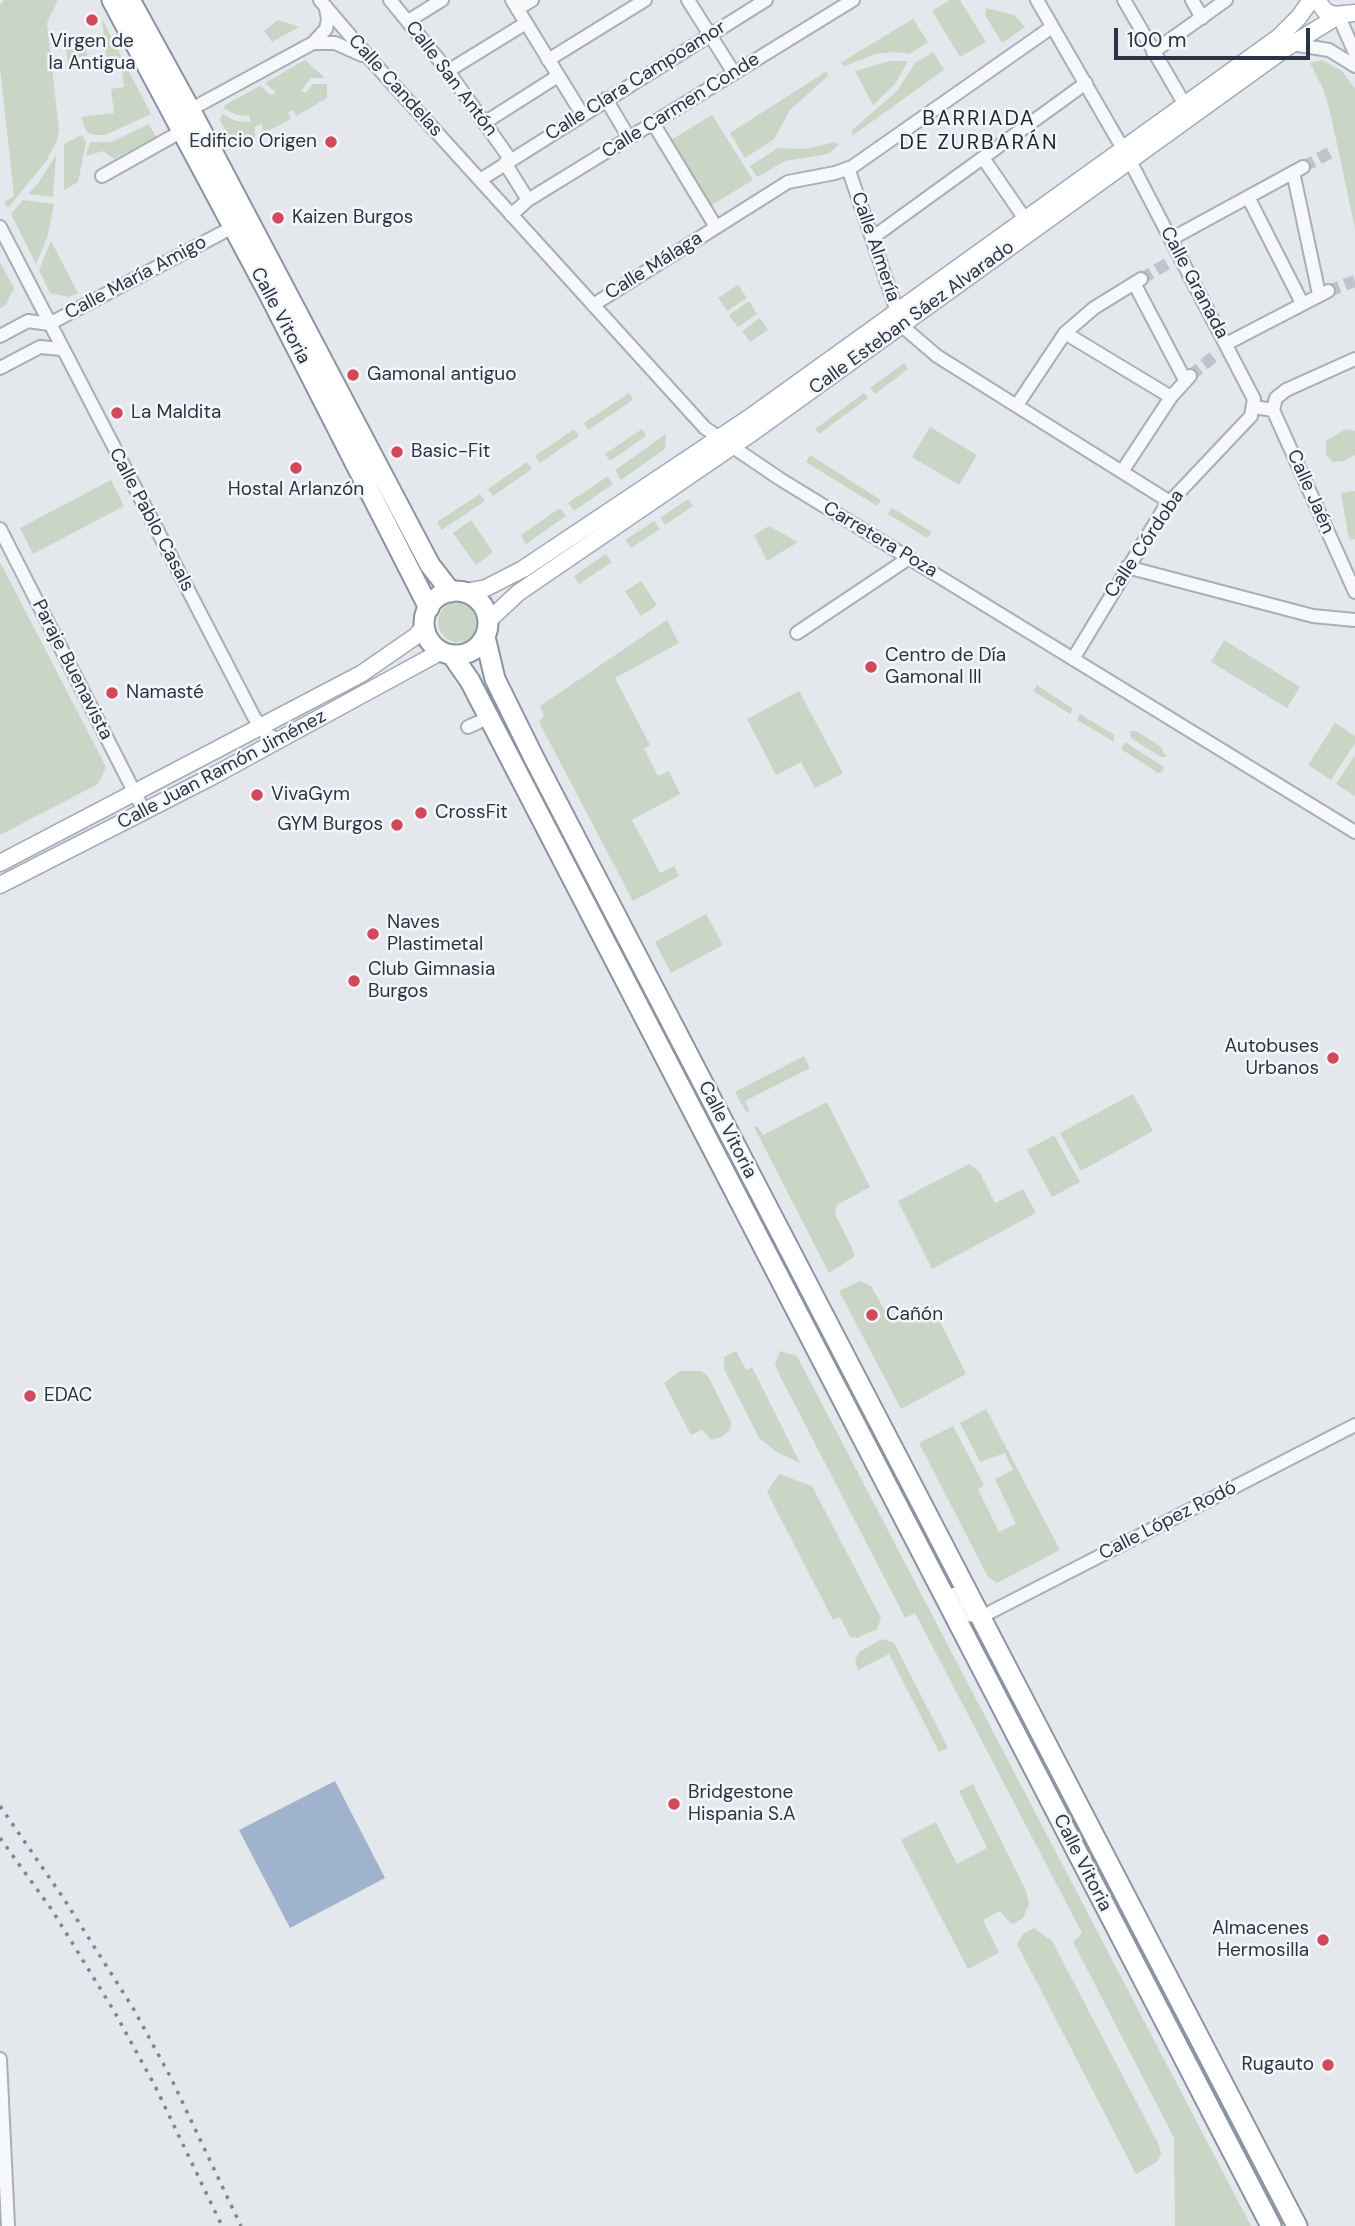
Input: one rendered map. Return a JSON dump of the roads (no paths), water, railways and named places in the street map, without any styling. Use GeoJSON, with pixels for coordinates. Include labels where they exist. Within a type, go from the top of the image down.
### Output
{"type":"FeatureCollection","features":[{"type":"Feature","properties":{"kind":"highway","name":"Calle Vitoria"},"geometry":{"type":"LineString","coordinates":[[112,0],[233,226],[427,616]]}},
{"type":"Feature","properties":{"kind":"highway","name":"Calle Vitoria"},"geometry":{"type":"LineString","coordinates":[[130,0],[435,573],[458,592]]}},
{"type":"Feature","properties":{"kind":"highway"},"geometry":{"type":"LineString","coordinates":[[458,592],[481,603],[486,629],[471,651],[447,653],[427,636],[427,616],[438,597],[458,592]]}},
{"type":"Feature","properties":{"kind":"highway","name":"Calle Vitoria"},"geometry":{"type":"LineString","coordinates":[[486,629],[495,678],[534,758],[1297,2226]]}},
{"type":"Feature","properties":{"kind":"highway","name":"Calle Vitoria"},"geometry":{"type":"LineString","coordinates":[[447,653],[470,681],[1271,2226]]}},
{"type":"Feature","properties":{"kind":"highway"},"geometry":{"type":"LineString","coordinates":[[975,1657],[981,1617]]}},
{"type":"Feature","properties":{"kind":"main road","name":"Calle Esteban Sáez Alvarado"},"geometry":{"type":"LineString","coordinates":[[486,629],[517,593],[1127,155],[1185,105],[1279,37],[1300,17],[1311,0]]}},
{"type":"Feature","properties":{"kind":"main road"},"geometry":{"type":"LineString","coordinates":[[1317,0],[1325,11],[1344,15]]}},
{"type":"Feature","properties":{"kind":"main road","name":"Calle Esteban Sáez Alvarado"},"geometry":{"type":"LineString","coordinates":[[900,319],[1025,219],[1127,155],[1292,44],[1344,15]]}},
{"type":"Feature","properties":{"kind":"main road","name":"Calle Esteban Sáez Alvarado"},"geometry":{"type":"LineString","coordinates":[[458,592],[486,589],[523,569],[726,442]]}},
{"type":"Feature","properties":{"kind":"main road","name":"Calle Juan Ramón Jiménez"},"geometry":{"type":"LineString","coordinates":[[0,863],[361,674],[416,636],[427,616]]}},
{"type":"Feature","properties":{"kind":"main road","name":"Calle Juan Ramón Jiménez"},"geometry":{"type":"LineString","coordinates":[[0,885],[447,653]]}},
{"type":"Feature","properties":{"kind":"street","name":"Calle San Antón"},"geometry":{"type":"LineString","coordinates":[[390,0],[448,71],[508,161]]}},
{"type":"Feature","properties":{"kind":"street"},"geometry":{"type":"LineString","coordinates":[[408,21],[443,0]]}},
{"type":"Feature","properties":{"kind":"street"},"geometry":{"type":"LineString","coordinates":[[532,0],[515,4],[582,114]]}},
{"type":"Feature","properties":{"kind":"street"},"geometry":{"type":"LineString","coordinates":[[548,60],[645,0]]}},
{"type":"Feature","properties":{"kind":"street"},"geometry":{"type":"LineString","coordinates":[[688,0],[734,73]]}},
{"type":"Feature","properties":{"kind":"street","name":"Calle Clara Campoamor"},"geometry":{"type":"LineString","coordinates":[[475,175],[508,161],[766,0]]}},
{"type":"Feature","properties":{"kind":"street","name":"Calle Carmen Conde"},"geometry":{"type":"LineString","coordinates":[[511,215],[528,200],[734,73],[835,5],[853,0]]}},
{"type":"Feature","properties":{"kind":"street","name":"Calle Granada"},"geometry":{"type":"LineString","coordinates":[[1037,0],[1127,155],[1171,239],[1175,259],[1252,393],[1254,407]]}},
{"type":"Feature","properties":{"kind":"street"},"geometry":{"type":"LineString","coordinates":[[1124,0],[1185,105]]}},
{"type":"Feature","properties":{"kind":"street"},"geometry":{"type":"LineString","coordinates":[[1192,0],[1202,18]]}},
{"type":"Feature","properties":{"kind":"street"},"geometry":{"type":"LineString","coordinates":[[1153,52],[1226,0]]}},
{"type":"Feature","properties":{"kind":"street"},"geometry":{"type":"LineString","coordinates":[[191,111],[313,43],[326,29],[323,4]]}},
{"type":"Feature","properties":{"kind":"street","name":"Calle Candelas"},"geometry":{"type":"LineString","coordinates":[[323,4],[475,175]]}},
{"type":"Feature","properties":{"kind":"street"},"geometry":{"type":"LineString","coordinates":[[1344,15],[1355,53]]}},
{"type":"Feature","properties":{"kind":"street"},"geometry":{"type":"LineString","coordinates":[[448,71],[526,23]]}},
{"type":"Feature","properties":{"kind":"street","name":"Calle Vitoria"},"geometry":{"type":"LineString","coordinates":[[127,26],[143,45],[179,109],[191,111]]}},
{"type":"Feature","properties":{"kind":"street","name":"Calle Málaga"},"geometry":{"type":"LineString","coordinates":[[593,305],[788,182],[848,168],[1052,27]]}},
{"type":"Feature","properties":{"kind":"street"},"geometry":{"type":"LineString","coordinates":[[313,43],[343,45],[370,60]]}},
{"type":"Feature","properties":{"kind":"street"},"geometry":{"type":"LineString","coordinates":[[1292,44],[1329,50],[1355,66]]}},
{"type":"Feature","properties":{"kind":"street"},"geometry":{"type":"LineString","coordinates":[[484,122],[558,76]]}},
{"type":"Feature","properties":{"kind":"street"},"geometry":{"type":"LineString","coordinates":[[872,238],[1086,83]]}},
{"type":"Feature","properties":{"kind":"street"},"geometry":{"type":"LineString","coordinates":[[606,99],[629,138]]}},
{"type":"Feature","properties":{"kind":"street","name":"Calle Málaga"},"geometry":{"type":"LineString","coordinates":[[653,123],[716,227]]}},
{"type":"Feature","properties":{"kind":"street"},"geometry":{"type":"LineString","coordinates":[[102,176],[182,131]]}},
{"type":"Feature","properties":{"kind":"street"},"geometry":{"type":"LineString","coordinates":[[983,158],[1025,219]]}},
{"type":"Feature","properties":{"kind":"street"},"geometry":{"type":"LineString","coordinates":[[508,161],[528,200]]}},
{"type":"Feature","properties":{"kind":"street","name":"Calle Almería"},"geometry":{"type":"LineString","coordinates":[[848,168],[900,319]]}},
{"type":"Feature","properties":{"kind":"street"},"geometry":{"type":"LineString","coordinates":[[1171,239],[1298,170],[1323,293],[1224,348]]}},
{"type":"Feature","properties":{"kind":"street","name":"Carretera Poza"},"geometry":{"type":"LineString","coordinates":[[475,175],[691,415],[726,442],[909,558],[1355,832]]}},
{"type":"Feature","properties":{"kind":"street"},"geometry":{"type":"LineString","coordinates":[[1248,197],[1302,303]]}},
{"type":"Feature","properties":{"kind":"street","name":"Calle María Amigo"},"geometry":{"type":"LineString","coordinates":[[28,321],[49,324],[233,226]]}},
{"type":"Feature","properties":{"kind":"street","name":"Calle Pablo Casals"},"geometry":{"type":"LineString","coordinates":[[0,227],[260,728]]}},
{"type":"Feature","properties":{"kind":"street"},"geometry":{"type":"LineString","coordinates":[[1017,405],[1065,333],[1094,308],[1138,281],[1187,378],[1171,397],[1123,470]]}},
{"type":"Feature","properties":{"kind":"street"},"geometry":{"type":"LineString","coordinates":[[0,336],[28,321],[32,290]]}},
{"type":"Feature","properties":{"kind":"street"},"geometry":{"type":"LineString","coordinates":[[900,319],[937,356],[1123,470],[1170,502]]}},
{"type":"Feature","properties":{"kind":"street"},"geometry":{"type":"LineString","coordinates":[[1065,333],[1171,397]]}},
{"type":"Feature","properties":{"kind":"street","name":"Calle María Amigo"},"geometry":{"type":"LineString","coordinates":[[0,368],[40,347],[61,349]]}},
{"type":"Feature","properties":{"kind":"street"},"geometry":{"type":"LineString","coordinates":[[1254,407],[1273,410],[1276,398],[1286,390],[1355,359]]}},
{"type":"Feature","properties":{"kind":"street","name":"Calle Córdoba"},"geometry":{"type":"LineString","coordinates":[[1073,659],[1127,567],[1170,502],[1251,416],[1254,407]]}},
{"type":"Feature","properties":{"kind":"street","name":"Calle Jaén"},"geometry":{"type":"LineString","coordinates":[[1273,410],[1355,592]]}},
{"type":"Feature","properties":{"kind":"street","name":"Paraje Buenavista"},"geometry":{"type":"LineString","coordinates":[[0,529],[144,811]]}},
{"type":"Feature","properties":{"kind":"street"},"geometry":{"type":"LineString","coordinates":[[797,633],[909,558]]}},
{"type":"Feature","properties":{"kind":"street"},"geometry":{"type":"LineString","coordinates":[[1127,567],[1313,616],[1355,620]]}},
{"type":"Feature","properties":{"kind":"street"},"geometry":{"type":"LineString","coordinates":[[260,728],[279,740]]}},
{"type":"Feature","properties":{"kind":"street","name":"Calle López Rodó"},"geometry":{"type":"LineString","coordinates":[[981,1617],[1355,1425]]}},
{"type":"Feature","properties":{"kind":"street","name":"Calle Vitoria"},"geometry":{"type":"LineString","coordinates":[[893,1501],[921,1533],[961,1608],[968,1615],[981,1617]]}},
{"type":"Feature","properties":{"kind":"street"},"geometry":{"type":"LineString","coordinates":[[0,2059],[8,2226]]}},
{"type":"Feature","properties":{"kind":"street"},"geometry":{"type":"LineString","coordinates":[[0,2209],[7,2196]]}},
{"type":"Feature","properties":{"kind":"water"},"geometry":{"type":"Polygon","coordinates":[[[335,1781],[385,1878],[290,1928],[239,1830],[335,1781]]]}},
{"type":"Feature","properties":{"kind":"tunnel"},"geometry":{"type":"LineString","coordinates":[[1303,167],[1331,152]]}},
{"type":"Feature","properties":{"kind":"tunnel"},"geometry":{"type":"LineString","coordinates":[[1141,279],[1170,262]]}},
{"type":"Feature","properties":{"kind":"tunnel"},"geometry":{"type":"LineString","coordinates":[[1328,291],[1355,281]]}},
{"type":"Feature","properties":{"kind":"tunnel"},"geometry":{"type":"LineString","coordinates":[[1190,376],[1218,353]]}},
{"type":"Feature","properties":{"kind":"railway"},"geometry":{"type":"LineString","coordinates":[[0,1806],[64,1899],[133,2008],[170,2076],[241,2226]]}},
{"type":"Feature","properties":{"kind":"railway"},"geometry":{"type":"LineString","coordinates":[[0,1838],[52,1910],[114,2011],[155,2086],[222,2226]]}},
{"type":"Feature","properties":{"kind":"place","name":"Virgen de la Antigua"},"geometry":{"type":"Point","coordinates":[92,20]}},
{"type":"Feature","properties":{"kind":"place","name":"Edificio Origen"},"geometry":{"type":"Point","coordinates":[331,142]}},
{"type":"Feature","properties":{"kind":"place","name":"Kaizen Burgos"},"geometry":{"type":"Point","coordinates":[278,218]}},
{"type":"Feature","properties":{"kind":"place","name":"Gamonal antiguo"},"geometry":{"type":"Point","coordinates":[353,375]}},
{"type":"Feature","properties":{"kind":"place","name":"La Maldita"},"geometry":{"type":"Point","coordinates":[117,413]}},
{"type":"Feature","properties":{"kind":"place","name":"Basic-Fit"},"geometry":{"type":"Point","coordinates":[397,452]}},
{"type":"Feature","properties":{"kind":"place","name":"Hostal Arlanzón"},"geometry":{"type":"Point","coordinates":[296,468]}},
{"type":"Feature","properties":{"kind":"place","name":"Centro de Día Gamonal III"},"geometry":{"type":"Point","coordinates":[871,667]}},
{"type":"Feature","properties":{"kind":"place","name":"Namasté"},"geometry":{"type":"Point","coordinates":[112,693]}},
{"type":"Feature","properties":{"kind":"place","name":"VivaGym"},"geometry":{"type":"Point","coordinates":[257,795]}},
{"type":"Feature","properties":{"kind":"place","name":"CrossFit"},"geometry":{"type":"Point","coordinates":[421,813]}},
{"type":"Feature","properties":{"kind":"place","name":"GYM Burgos"},"geometry":{"type":"Point","coordinates":[397,825]}},
{"type":"Feature","properties":{"kind":"place","name":"Naves Plastimetal"},"geometry":{"type":"Point","coordinates":[373,934]}},
{"type":"Feature","properties":{"kind":"place","name":"Club Gimnasia Burgos"},"geometry":{"type":"Point","coordinates":[354,981]}},
{"type":"Feature","properties":{"kind":"place","name":"Autobuses Urbanos"},"geometry":{"type":"Point","coordinates":[1333,1058]}},
{"type":"Feature","properties":{"kind":"place","name":"Cañón"},"geometry":{"type":"Point","coordinates":[872,1315]}},
{"type":"Feature","properties":{"kind":"place","name":"EDAC"},"geometry":{"type":"Point","coordinates":[30,1396]}},
{"type":"Feature","properties":{"kind":"place","name":"Bridgestone Hispania S.A"},"geometry":{"type":"Point","coordinates":[674,1804]}},
{"type":"Feature","properties":{"kind":"place","name":"Almacenes Hermosilla"},"geometry":{"type":"Point","coordinates":[1323,1940]}},
{"type":"Feature","properties":{"kind":"place","name":"Rugauto"},"geometry":{"type":"Point","coordinates":[1328,2065]}},
{"type":"Feature","properties":{"kind":"district","name":"BARRIADA DE ZURBARÁN"},"geometry":{"type":"Point","coordinates":[979,131]}}]}
